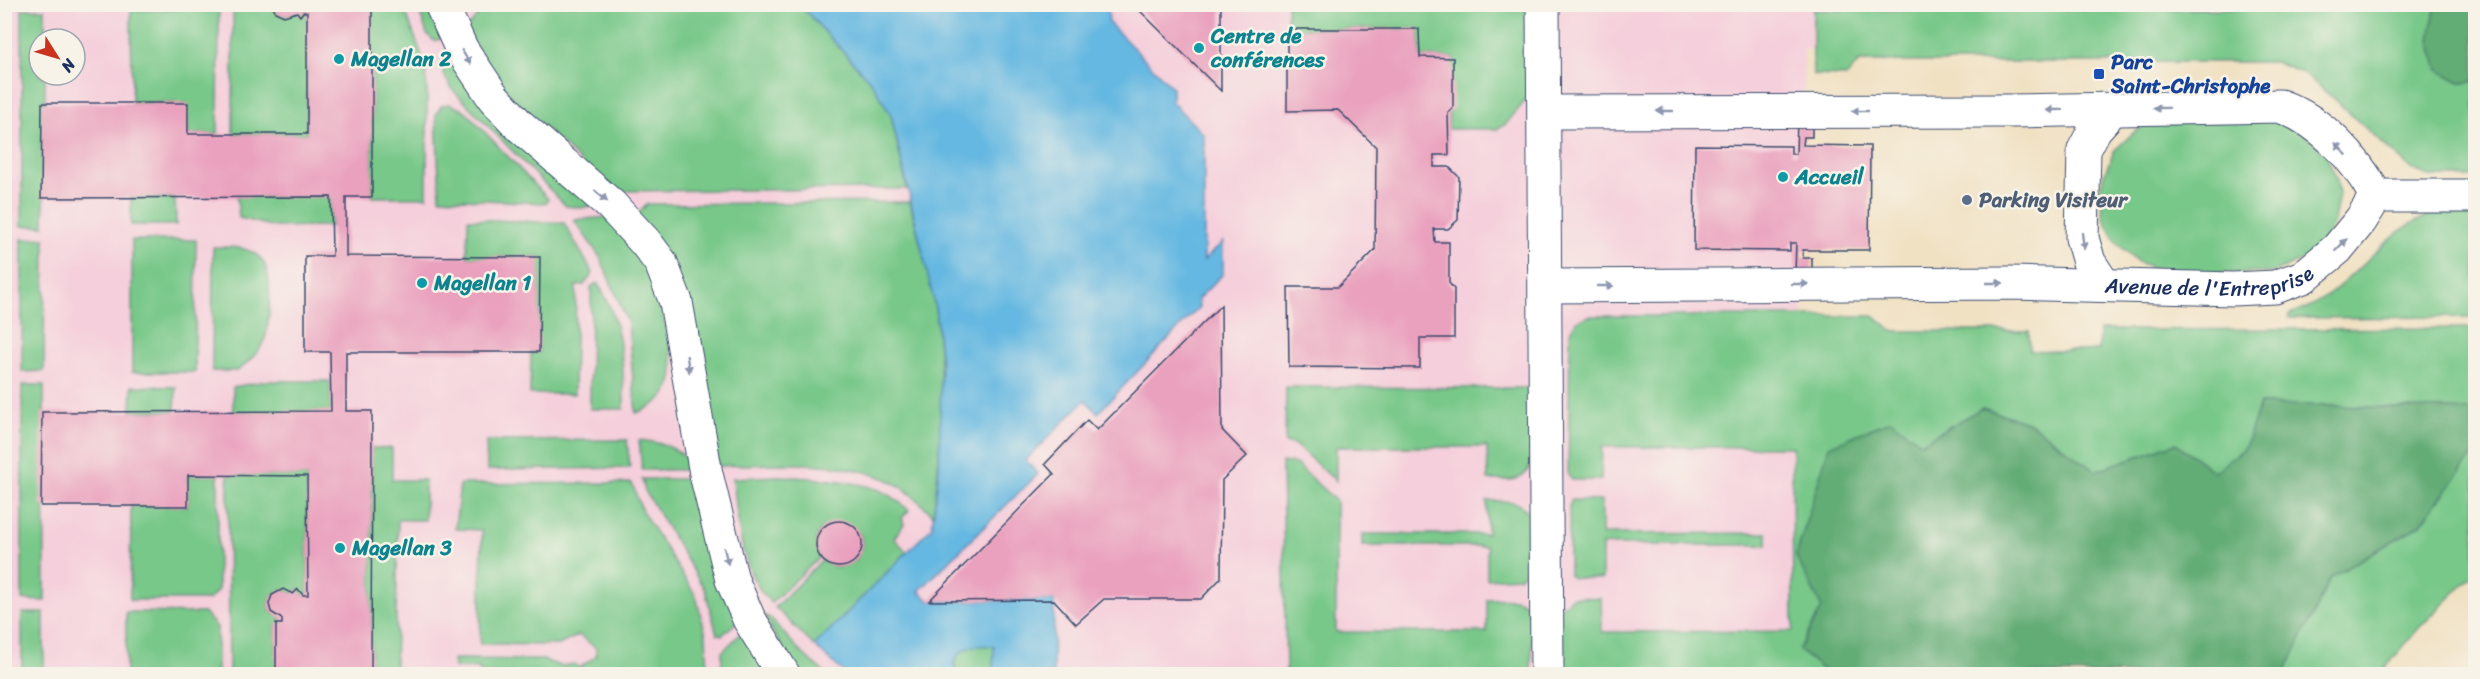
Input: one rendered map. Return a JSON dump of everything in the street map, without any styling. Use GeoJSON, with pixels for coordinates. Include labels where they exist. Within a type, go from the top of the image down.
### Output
{"type":"FeatureCollection","features":[{"type":"Feature","properties":{"kind":"street"},"geometry":{"type":"LineString","coordinates":[[441,4],[462,50],[494,98],[519,125],[611,205],[661,263],[676,302],[706,474],[732,580],[749,619],[783,675]]}},
{"type":"Feature","properties":{"kind":"street"},"geometry":{"type":"LineString","coordinates":[[1543,4],[1547,675]]}},
{"type":"Feature","properties":{"kind":"street"},"geometry":{"type":"LineString","coordinates":[[1545,112],[2013,111],[2280,106],[2297,112],[2342,148],[2367,179],[2376,196],[2475,196]]}},
{"type":"Feature","properties":{"kind":"street","name":"Avenue de l'Entreprise"},"geometry":{"type":"LineString","coordinates":[[2113,109],[2095,129],[2084,150],[2083,244],[2089,262],[2104,285],[2233,289],[2290,284],[2311,271],[2337,249],[2361,220],[2376,196]]}},
{"type":"Feature","properties":{"kind":"street"},"geometry":{"type":"LineString","coordinates":[[1546,286],[2010,283],[2104,285]]}},
{"type":"Feature","properties":{"kind":"shaded area"},"geometry":{"type":"Polygon","coordinates":[[[4,5],[2475,5],[2241,50],[1804,49],[1803,359],[2475,359],[2475,512],[2310,674],[5,674],[4,5]]]}},
{"type":"Feature","properties":{"kind":"green space"},"geometry":{"type":"Polygon","coordinates":[[[233,5],[273,5],[275,12],[284,16],[297,12],[301,16],[303,12],[307,12],[307,134],[233,134],[233,5]]]}},
{"type":"Feature","properties":{"kind":"green space"},"geometry":{"type":"Polygon","coordinates":[[[372,5],[403,5],[425,64],[427,197],[372,197],[372,5]]]}},
{"type":"Feature","properties":{"kind":"green space"},"geometry":{"type":"Polygon","coordinates":[[[417,5],[432,5],[441,39],[434,41],[427,34],[417,5]]]}},
{"type":"Feature","properties":{"kind":"green space"},"geometry":{"type":"Polygon","coordinates":[[[487,5],[800,5],[872,83],[891,115],[907,189],[611,191],[503,88],[465,30],[487,5]]]}},
{"type":"Feature","properties":{"kind":"green space"},"geometry":{"type":"Polygon","coordinates":[[[1287,5],[1526,5],[1530,95],[1506,124],[1497,129],[1448,129],[1453,58],[1420,57],[1419,29],[1287,29],[1287,5]]]}},
{"type":"Feature","properties":{"kind":"green space"},"geometry":{"type":"Polygon","coordinates":[[[2444,5],[2475,5],[2475,81],[2462,83],[2438,70],[2430,40],[2435,8],[2444,5]]]}},
{"type":"Feature","properties":{"kind":"green space"},"geometry":{"type":"Polygon","coordinates":[[[2435,8],[2431,40],[2462,83],[2475,81],[2475,177],[2432,177],[2411,169],[2317,84],[2300,72],[2274,62],[1859,62],[1847,76],[1813,75],[1813,10],[2435,8]]]}},
{"type":"Feature","properties":{"kind":"green space"},"geometry":{"type":"Polygon","coordinates":[[[22,9],[45,9],[45,27],[27,27],[27,87],[45,87],[44,226],[22,226],[22,9]]]}},
{"type":"Feature","properties":{"kind":"green space"},"geometry":{"type":"Polygon","coordinates":[[[219,9],[218,134],[188,134],[187,103],[132,102],[131,10],[219,9]]]}},
{"type":"Feature","properties":{"kind":"green space"},"geometry":{"type":"Polygon","coordinates":[[[446,51],[595,205],[581,208],[566,206],[453,90],[442,67],[446,51]]]}},
{"type":"Feature","properties":{"kind":"green space"},"geometry":{"type":"Polygon","coordinates":[[[449,104],[464,110],[548,199],[546,203],[440,198],[436,115],[441,106],[449,104]]]}},
{"type":"Feature","properties":{"kind":"green space"},"geometry":{"type":"Polygon","coordinates":[[[2269,119],[2296,126],[2326,154],[2337,180],[2339,194],[2334,221],[2329,234],[2311,256],[2273,273],[2163,272],[2138,262],[2117,243],[2104,219],[2100,191],[2114,151],[2134,132],[2146,125],[2269,119]]]}},
{"type":"Feature","properties":{"kind":"green space"},"geometry":{"type":"Polygon","coordinates":[[[237,197],[331,197],[331,226],[275,227],[239,218],[237,197]]]}},
{"type":"Feature","properties":{"kind":"green space"},"geometry":{"type":"Polygon","coordinates":[[[131,198],[175,198],[176,225],[131,225],[131,198]]]}},
{"type":"Feature","properties":{"kind":"green space"},"geometry":{"type":"Polygon","coordinates":[[[910,202],[935,309],[940,361],[941,412],[933,515],[898,485],[857,470],[810,464],[718,466],[636,216],[647,204],[910,202]]]}},
{"type":"Feature","properties":{"kind":"green space"},"geometry":{"type":"Polygon","coordinates":[[[2436,214],[2475,214],[2475,317],[2289,318],[2289,314],[2311,306],[2330,293],[2398,232],[2416,221],[2436,214]]]}},
{"type":"Feature","properties":{"kind":"green space"},"geometry":{"type":"Polygon","coordinates":[[[608,217],[655,274],[673,362],[670,387],[663,397],[652,406],[636,413],[628,323],[600,257],[574,220],[608,217]]]}},
{"type":"Feature","properties":{"kind":"green space"},"geometry":{"type":"Polygon","coordinates":[[[468,219],[564,223],[593,273],[584,285],[576,286],[574,394],[530,394],[531,353],[539,352],[539,257],[467,257],[468,219]]]}},
{"type":"Feature","properties":{"kind":"green space"},"geometry":{"type":"Polygon","coordinates":[[[45,238],[44,371],[22,372],[22,239],[45,238]]]}},
{"type":"Feature","properties":{"kind":"green space"},"geometry":{"type":"Polygon","coordinates":[[[132,240],[196,240],[195,372],[132,372],[132,240]]]}},
{"type":"Feature","properties":{"kind":"green space"},"geometry":{"type":"Polygon","coordinates":[[[213,247],[245,249],[256,254],[265,266],[268,276],[270,301],[263,344],[258,352],[237,371],[212,371],[213,247]]]}},
{"type":"Feature","properties":{"kind":"green space"},"geometry":{"type":"Polygon","coordinates":[[[597,283],[612,312],[617,328],[622,360],[624,409],[590,409],[591,287],[597,283]]]}},
{"type":"Feature","properties":{"kind":"green space"},"geometry":{"type":"Polygon","coordinates":[[[1589,316],[1875,316],[1892,331],[2029,331],[2030,351],[2099,351],[2099,330],[2475,328],[2475,410],[2260,404],[2245,448],[2214,472],[2176,443],[2095,471],[2030,423],[1982,408],[1921,443],[1796,556],[1822,608],[1799,650],[1828,674],[1557,674],[1559,610],[1572,597],[1601,598],[1602,632],[1793,631],[1792,447],[1602,447],[1601,480],[1572,480],[1568,475],[1570,332],[1576,321],[1589,316]]]}},
{"type":"Feature","properties":{"kind":"green space"},"geometry":{"type":"Polygon","coordinates":[[[266,381],[330,381],[331,411],[233,412],[233,387],[266,381]]]}},
{"type":"Feature","properties":{"kind":"green space"},"geometry":{"type":"Polygon","coordinates":[[[22,385],[44,385],[45,601],[22,600],[22,385]]]}},
{"type":"Feature","properties":{"kind":"green space"},"geometry":{"type":"Polygon","coordinates":[[[132,386],[176,387],[175,411],[131,411],[132,386]]]}},
{"type":"Feature","properties":{"kind":"green space"},"geometry":{"type":"Polygon","coordinates":[[[1286,387],[1530,388],[1531,464],[1524,475],[1519,478],[1488,480],[1487,447],[1336,447],[1336,481],[1294,444],[1285,443],[1286,387]]]}},
{"type":"Feature","properties":{"kind":"green space"},"geometry":{"type":"Polygon","coordinates":[[[2260,404],[2475,410],[2475,452],[2420,525],[2331,577],[2284,674],[1828,674],[1799,650],[1822,608],[1796,556],[1829,446],[1891,420],[1921,443],[1982,408],[2030,423],[2095,471],[2176,443],[2214,472],[2245,448],[2260,404]]]}},
{"type":"Feature","properties":{"kind":"green space"},"geometry":{"type":"Polygon","coordinates":[[[627,440],[630,468],[487,470],[486,441],[627,440]]]}},
{"type":"Feature","properties":{"kind":"green space"},"geometry":{"type":"Polygon","coordinates":[[[639,440],[655,442],[678,451],[689,462],[692,470],[642,470],[639,440]]]}},
{"type":"Feature","properties":{"kind":"green space"},"geometry":{"type":"Polygon","coordinates":[[[372,448],[392,448],[392,480],[425,480],[425,520],[398,520],[395,674],[371,674],[372,448]]]}},
{"type":"Feature","properties":{"kind":"green space"},"geometry":{"type":"Polygon","coordinates":[[[2475,452],[2475,573],[2419,628],[2380,674],[2284,674],[2331,577],[2420,525],[2475,452]]]}},
{"type":"Feature","properties":{"kind":"green space"},"geometry":{"type":"Polygon","coordinates":[[[1282,462],[1296,464],[1336,501],[1336,632],[1487,632],[1487,599],[1517,600],[1526,606],[1531,624],[1531,674],[1286,674],[1282,462]]]}},
{"type":"Feature","properties":{"kind":"green space"},"geometry":{"type":"Polygon","coordinates":[[[188,475],[218,475],[218,590],[209,600],[130,600],[131,506],[188,506],[188,475]]]}},
{"type":"Feature","properties":{"kind":"green space"},"geometry":{"type":"Polygon","coordinates":[[[228,475],[307,476],[308,595],[303,595],[298,589],[293,594],[283,589],[272,595],[269,604],[271,612],[282,619],[282,624],[276,625],[276,674],[229,674],[228,475]]]}},
{"type":"Feature","properties":{"kind":"green space"},"geometry":{"type":"Polygon","coordinates":[[[778,476],[834,480],[862,485],[886,493],[909,510],[902,518],[904,524],[894,538],[907,552],[814,646],[775,607],[822,560],[835,567],[848,565],[856,560],[862,544],[859,533],[851,526],[840,523],[829,525],[820,531],[816,542],[820,557],[771,603],[760,590],[746,560],[739,528],[733,478],[778,476]]]}},
{"type":"Feature","properties":{"kind":"green space"},"geometry":{"type":"Polygon","coordinates":[[[642,479],[698,479],[739,620],[722,635],[717,634],[705,590],[645,491],[642,479]]]}},
{"type":"Feature","properties":{"kind":"green space"},"geometry":{"type":"Polygon","coordinates":[[[632,483],[642,511],[696,596],[706,635],[708,674],[480,674],[480,668],[454,668],[453,659],[544,660],[560,666],[575,664],[579,668],[596,656],[596,648],[579,635],[559,645],[480,644],[482,530],[455,529],[460,484],[632,483]]]}},
{"type":"Feature","properties":{"kind":"green space"},"geometry":{"type":"Polygon","coordinates":[[[1572,500],[1602,501],[1602,534],[1767,533],[1767,545],[1602,545],[1602,579],[1573,578],[1569,575],[1569,506],[1572,500]]]}},
{"type":"Feature","properties":{"kind":"green space"},"geometry":{"type":"Polygon","coordinates":[[[1487,501],[1506,501],[1518,504],[1531,518],[1530,558],[1524,572],[1519,577],[1487,579],[1487,546],[1362,546],[1362,534],[1487,534],[1487,501]]]}},
{"type":"Feature","properties":{"kind":"green space"},"geometry":{"type":"Polygon","coordinates":[[[126,612],[204,613],[217,627],[217,674],[126,674],[126,612]]]}},
{"type":"Feature","properties":{"kind":"green space"},"geometry":{"type":"Polygon","coordinates":[[[22,613],[44,613],[44,674],[22,674],[22,613]]]}},
{"type":"Feature","properties":{"kind":"green space"},"geometry":{"type":"Polygon","coordinates":[[[763,615],[770,618],[801,652],[826,674],[797,674],[763,615]]]}},
{"type":"Feature","properties":{"kind":"green space"},"geometry":{"type":"Polygon","coordinates":[[[745,629],[773,674],[721,674],[722,652],[745,629]]]}},
{"type":"Feature","properties":{"kind":"green space"},"geometry":{"type":"Polygon","coordinates":[[[970,645],[994,646],[993,674],[957,674],[955,661],[970,645]]]}},
{"type":"Feature","properties":{"kind":"green space"},"geometry":{"type":"Polygon","coordinates":[[[1082,671],[1212,674],[1082,674],[1082,671]]]}},
{"type":"Feature","properties":{"kind":"water"},"geometry":{"type":"Polygon","coordinates":[[[800,5],[1103,5],[1108,10],[1109,23],[1172,87],[1172,102],[1204,135],[1204,260],[1223,242],[1223,274],[1198,299],[1199,307],[1098,413],[1085,400],[1026,460],[1038,474],[919,591],[930,601],[1054,600],[1053,674],[993,674],[994,646],[981,646],[965,649],[957,657],[954,664],[957,674],[846,674],[814,646],[932,527],[939,468],[941,362],[935,307],[891,115],[872,83],[800,5]]]}},
{"type":"Feature","properties":{"kind":"building"},"geometry":{"type":"Polygon","coordinates":[[[273,4],[372,4],[372,197],[346,197],[346,256],[540,257],[539,352],[346,352],[346,411],[372,411],[371,674],[276,674],[276,624],[282,624],[282,619],[271,612],[269,604],[272,595],[283,589],[293,594],[298,589],[303,595],[308,595],[307,476],[188,475],[188,506],[41,506],[42,412],[331,411],[330,352],[305,352],[305,256],[332,256],[331,197],[41,198],[42,103],[188,103],[188,134],[307,134],[307,12],[303,12],[300,16],[297,12],[284,16],[275,12],[273,4]]]}},
{"type":"Feature","properties":{"kind":"building","name":"Centre de conférences"},"geometry":{"type":"Polygon","coordinates":[[[1133,4],[1221,4],[1221,91],[1133,4]]]}},
{"type":"Feature","properties":{"kind":"building"},"geometry":{"type":"Polygon","coordinates":[[[1287,29],[1419,29],[1420,57],[1453,58],[1453,108],[1448,113],[1449,155],[1434,155],[1434,167],[1449,167],[1459,177],[1458,220],[1448,229],[1434,229],[1435,242],[1449,242],[1449,283],[1454,289],[1454,338],[1420,338],[1420,368],[1289,367],[1288,287],[1338,287],[1375,250],[1376,147],[1338,110],[1287,111],[1287,29]]]}},
{"type":"Feature","properties":{"kind":"building","name":"Accueil"},"geometry":{"type":"Polygon","coordinates":[[[1797,119],[1812,119],[1812,137],[1804,137],[1803,145],[1870,146],[1869,250],[1803,250],[1803,258],[1812,258],[1812,274],[1795,274],[1796,243],[1790,243],[1790,251],[1694,250],[1695,145],[1791,146],[1791,154],[1796,154],[1797,119]]]}},
{"type":"Feature","properties":{"kind":"building"},"geometry":{"type":"Polygon","coordinates":[[[1221,305],[1222,430],[1247,456],[1222,480],[1221,578],[1201,599],[1104,599],[1076,624],[1054,600],[929,601],[1054,474],[1045,464],[1087,420],[1097,430],[1221,305]]]}},
{"type":"Feature","properties":{"kind":"building"},"geometry":{"type":"Polygon","coordinates":[[[839,521],[855,528],[862,544],[855,560],[839,567],[823,560],[816,544],[823,528],[839,521]]]}},
{"type":"Feature","properties":{"kind":"place","name":"Centre de conférences"},"geometry":{"type":"Point","coordinates":[1199,48]}},
{"type":"Feature","properties":{"kind":"place","name":"Magellan 2"},"geometry":{"type":"Point","coordinates":[339,59]}},
{"type":"Feature","properties":{"kind":"place","name":"Parc Saint-Christophe"},"geometry":{"type":"Point","coordinates":[2099,74]}},
{"type":"Feature","properties":{"kind":"place","name":"Accueil"},"geometry":{"type":"Point","coordinates":[1783,177]}},
{"type":"Feature","properties":{"kind":"place","name":"Parking Visiteur"},"geometry":{"type":"Point","coordinates":[1967,200]}},
{"type":"Feature","properties":{"kind":"place","name":"Magellan 1"},"geometry":{"type":"Point","coordinates":[422,283]}},
{"type":"Feature","properties":{"kind":"place","name":"Magellan 3"},"geometry":{"type":"Point","coordinates":[340,548]}}]}
